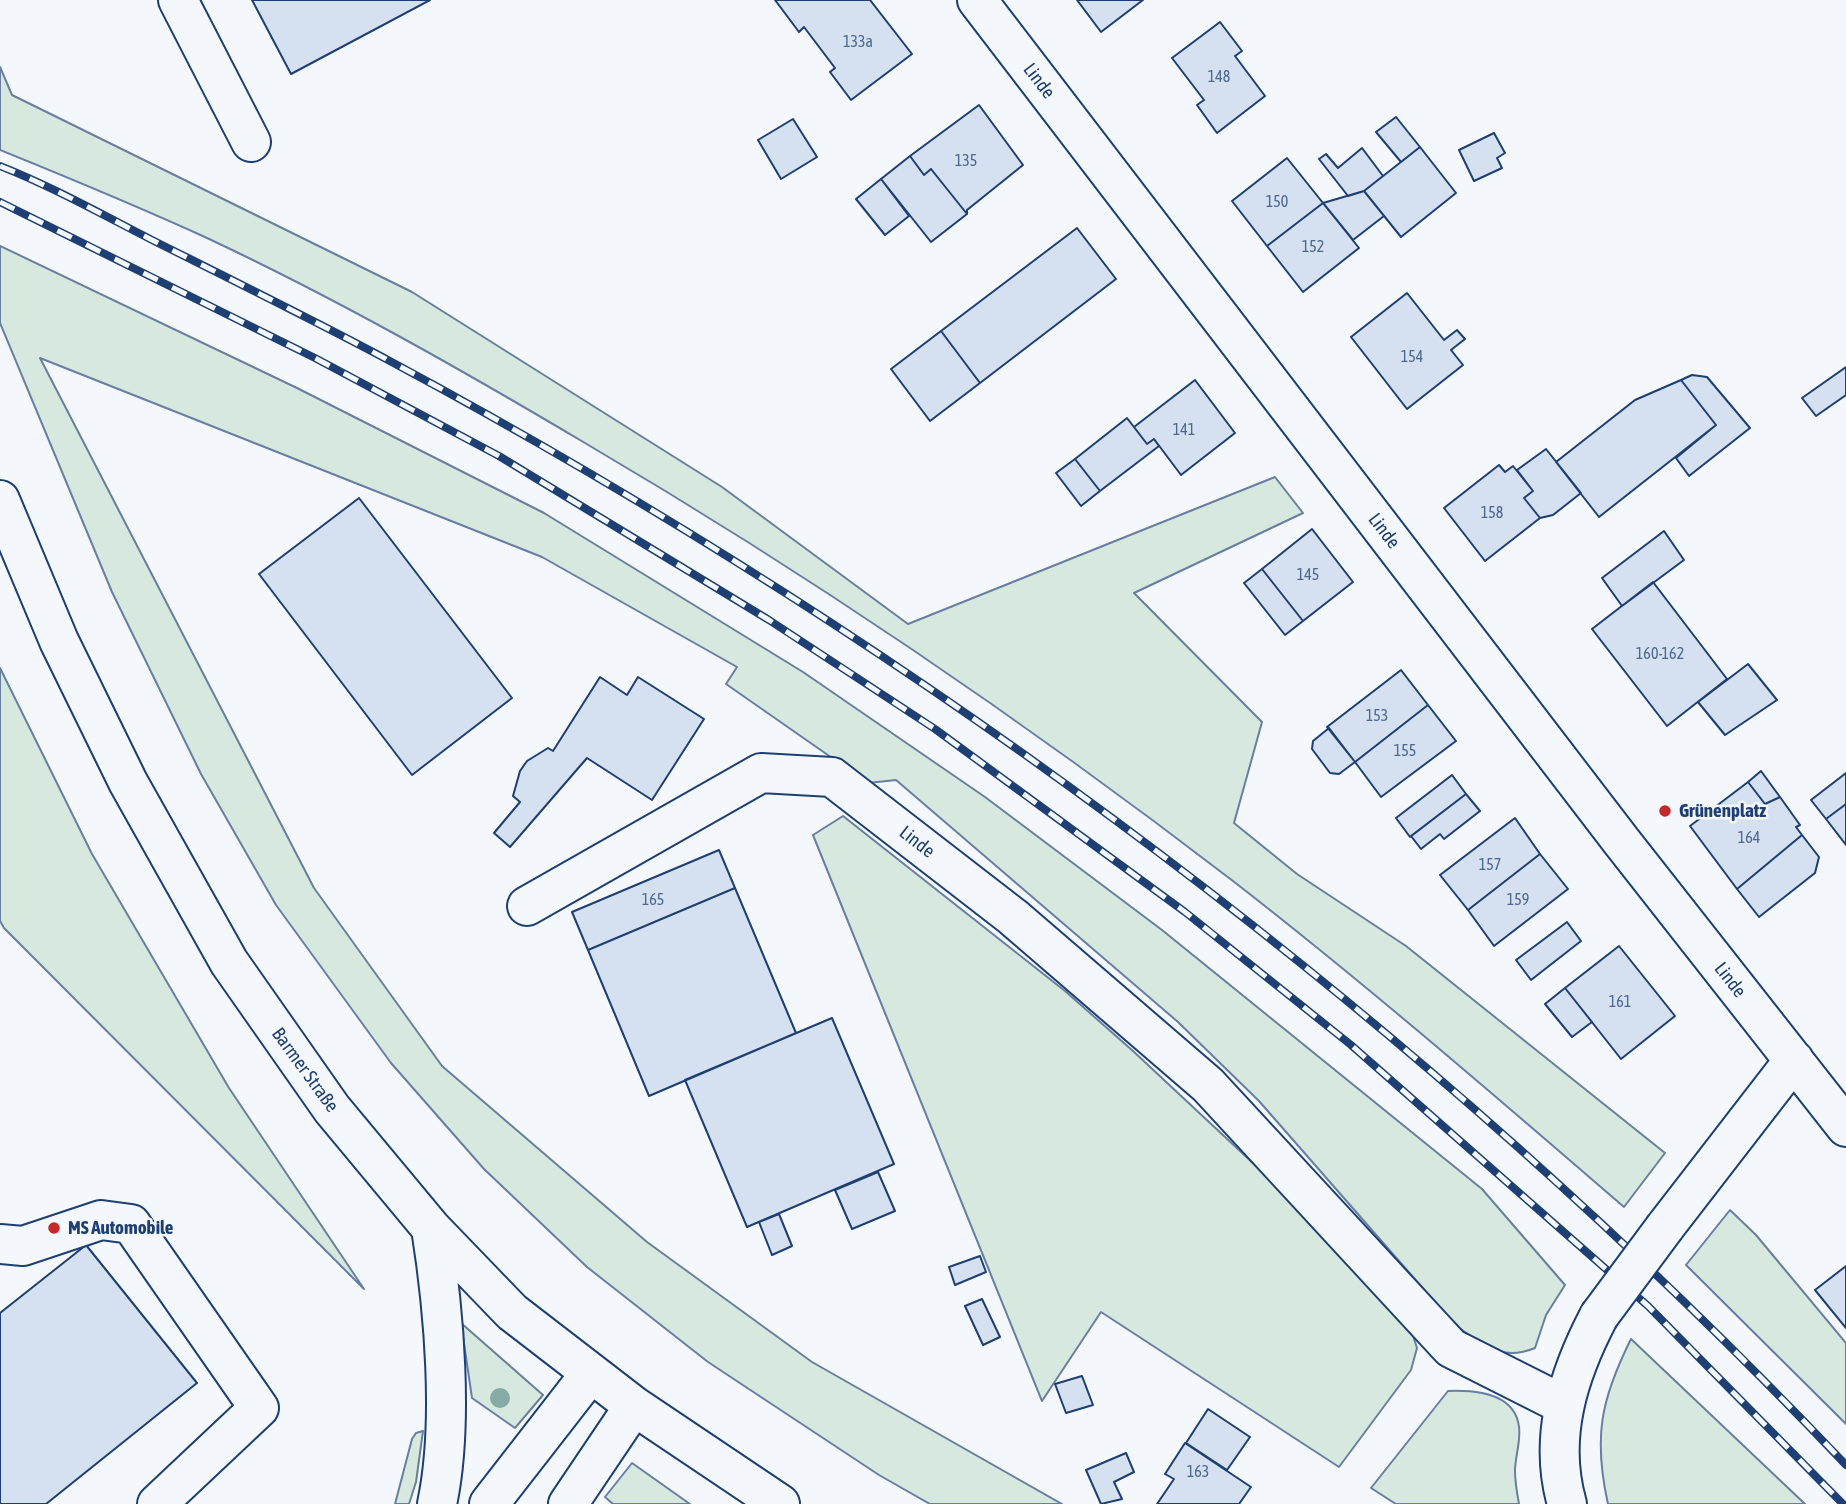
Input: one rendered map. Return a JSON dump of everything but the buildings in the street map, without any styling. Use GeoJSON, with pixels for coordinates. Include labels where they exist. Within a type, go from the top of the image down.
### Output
{"type":"FeatureCollection","features":[{"type":"Feature","properties":{"kind":"street"},"geometry":{"type":"LineString","coordinates":[[178,0],[251,142]]}},
{"type":"Feature","properties":{"kind":"street","name":"Linde"},"geometry":{"type":"LineString","coordinates":[[977,0],[1613,831],[1846,1127]]}},
{"type":"Feature","properties":{"kind":"street","name":"Barmer Straße"},"geometry":{"type":"LineString","coordinates":[[0,500],[59,641],[128,782],[229,962],[332,1109],[432,1228],[512,1312],[590,1374],[780,1504]]}},
{"type":"Feature","properties":{"kind":"street","name":"Linde"},"geometry":{"type":"LineString","coordinates":[[527,906],[761,773],[832,777],[1013,917],[1208,1085],[1451,1348],[1563,1405]]}},
{"type":"Feature","properties":{"kind":"street"},"geometry":{"type":"LineString","coordinates":[[1567,1504],[1559,1434],[1563,1405],[1583,1346],[1599,1316],[1794,1060]]}},
{"type":"Feature","properties":{"kind":"street"},"geometry":{"type":"LineString","coordinates":[[0,1244],[23,1246],[102,1220],[131,1224],[259,1408],[157,1504]]}},
{"type":"Feature","properties":{"kind":"street"},"geometry":{"type":"LineString","coordinates":[[432,1228],[441,1292],[445,1451],[437,1504]]}},
{"type":"Feature","properties":{"kind":"street"},"geometry":{"type":"LineString","coordinates":[[489,1504],[590,1374]]}},
{"type":"Feature","properties":{"kind":"street"},"geometry":{"type":"LineString","coordinates":[[568,1504],[635,1406]]}},
{"type":"Feature","properties":{"kind":"shaded area"},"geometry":{"type":"Polygon","coordinates":[[[0,67],[12,95],[412,292],[722,487],[908,624],[1275,477],[1303,513],[1134,593],[1262,722],[1234,823],[1297,874],[1406,946],[1665,1153],[1624,1207],[1382,1001],[1233,881],[996,707],[834,598],[669,493],[446,362],[351,310],[207,238],[0,150],[0,67]]]}},
{"type":"Feature","properties":{"kind":"shaded area"},"geometry":{"type":"Polygon","coordinates":[[[0,246],[297,388],[544,513],[803,672],[985,797],[1162,930],[1482,1189],[1565,1285],[1546,1315],[1535,1348],[1523,1352],[1502,1352],[1484,1345],[1455,1325],[1259,1101],[1178,1022],[896,780],[868,783],[726,684],[737,667],[542,557],[40,358],[314,888],[442,1066],[647,1242],[812,1362],[1062,1504],[930,1504],[879,1475],[708,1362],[587,1267],[484,1169],[391,1063],[276,905],[201,774],[112,592],[0,323],[0,246]]]}},
{"type":"Feature","properties":{"kind":"shaded area"},"geometry":{"type":"Polygon","coordinates":[[[0,668],[92,854],[229,1088],[364,1289],[4,928],[0,921],[0,668]]]}},
{"type":"Feature","properties":{"kind":"shaded area"},"geometry":{"type":"Polygon","coordinates":[[[843,816],[1065,991],[1133,1051],[1301,1208],[1408,1320],[1417,1348],[1411,1370],[1339,1467],[1101,1312],[1042,1401],[813,835],[843,816]]]}},
{"type":"Feature","properties":{"kind":"shaded area"},"geometry":{"type":"Polygon","coordinates":[[[1730,1210],[1756,1235],[1846,1343],[1846,1424],[1686,1265],[1730,1210]]]}},
{"type":"Feature","properties":{"kind":"shaded area"},"geometry":{"type":"Polygon","coordinates":[[[461,1323],[543,1395],[515,1428],[472,1398],[461,1323]]]}},
{"type":"Feature","properties":{"kind":"shaded area"},"geometry":{"type":"Polygon","coordinates":[[[1631,1339],[1805,1504],[1608,1504],[1601,1458],[1603,1419],[1613,1381],[1631,1339]]]}},
{"type":"Feature","properties":{"kind":"shaded area"},"geometry":{"type":"Polygon","coordinates":[[[1448,1391],[1470,1391],[1492,1396],[1502,1400],[1516,1416],[1519,1432],[1515,1471],[1519,1504],[1396,1504],[1371,1488],[1448,1391]]]}},
{"type":"Feature","properties":{"kind":"shaded area"},"geometry":{"type":"Polygon","coordinates":[[[423,1431],[416,1482],[409,1504],[395,1504],[412,1439],[416,1433],[423,1431]]]}},
{"type":"Feature","properties":{"kind":"shaded area"},"geometry":{"type":"Polygon","coordinates":[[[632,1463],[690,1504],[613,1504],[605,1497],[632,1463]]]}},
{"type":"Feature","properties":{"kind":"railway"},"geometry":{"type":"LineString","coordinates":[[0,166],[78,202],[388,360],[588,472],[784,592],[975,720],[1161,854],[1341,996],[1516,1146],[1684,1302],[1846,1465]]}},
{"type":"Feature","properties":{"kind":"railway"},"geometry":{"type":"LineString","coordinates":[[0,202],[315,358],[499,456],[769,620],[935,729],[1185,912],[1351,1045],[1648,1306],[1843,1504]]}},
{"type":"Feature","properties":{"kind":"place","name":"Grünenplatz"},"geometry":{"type":"Point","coordinates":[1665,811]}},
{"type":"Feature","properties":{"kind":"place","name":"MS Automobile"},"geometry":{"type":"Point","coordinates":[54,1228]}}]}
